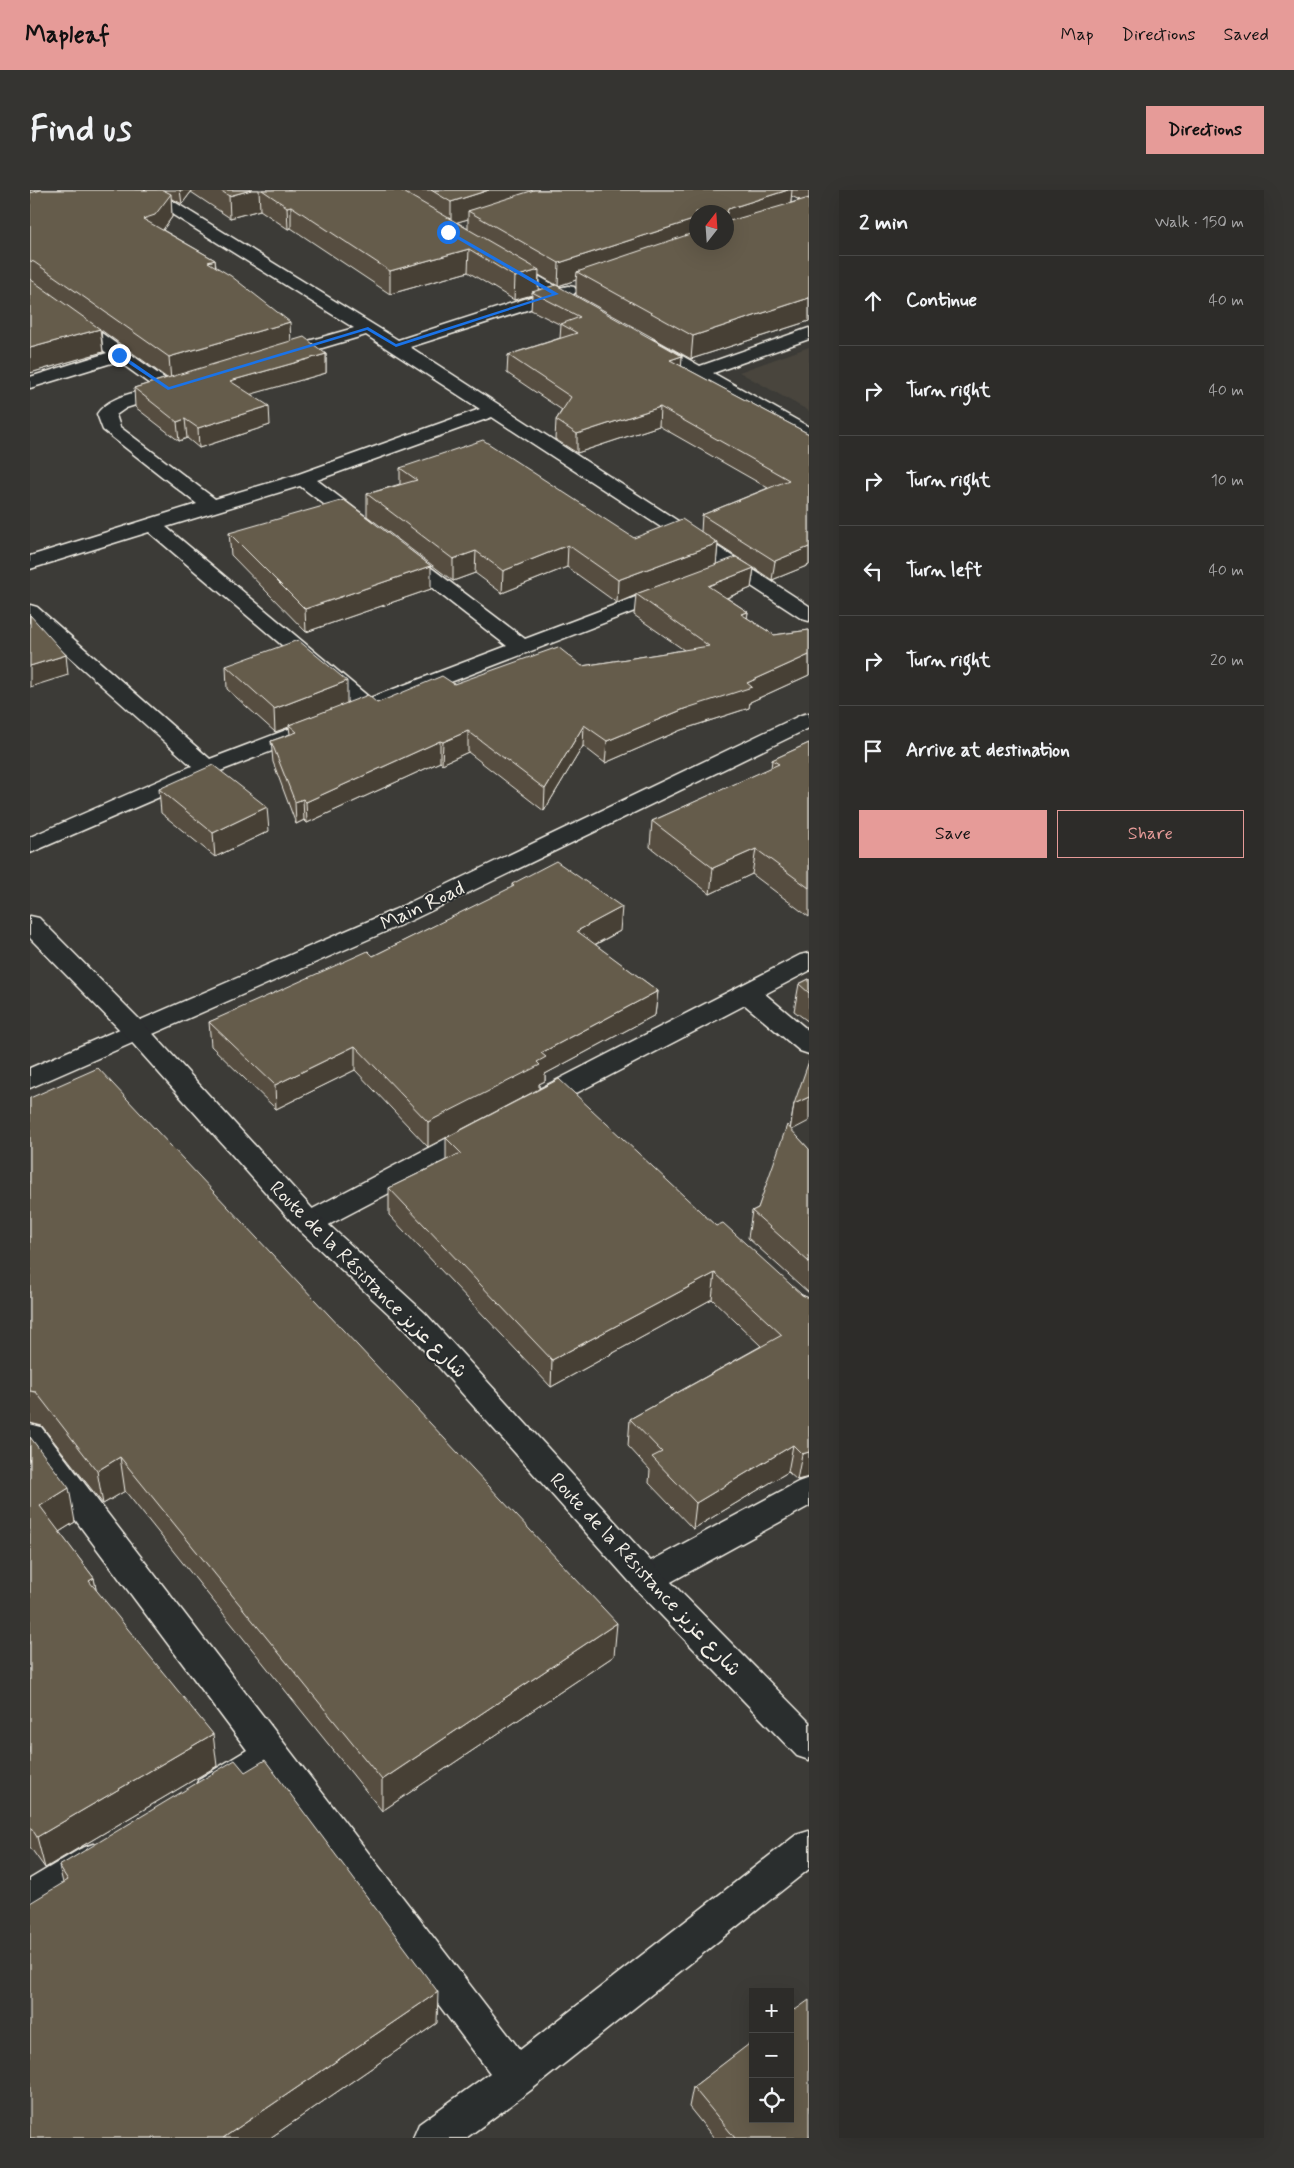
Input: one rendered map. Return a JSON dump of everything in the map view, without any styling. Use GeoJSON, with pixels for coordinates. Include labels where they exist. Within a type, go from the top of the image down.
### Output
{"type":"FeatureCollection","features":[{"type":"Feature","properties":{"kind":"street"},"geometry":{"type":"LineString","coordinates":[[144,190],[396,346],[809,615]]}},
{"type":"Feature","properties":{"kind":"street"},"geometry":{"type":"LineString","coordinates":[[490,256],[590,313]]}},
{"type":"Feature","properties":{"kind":"street"},"geometry":{"type":"LineString","coordinates":[[396,346],[585,285]]}},
{"type":"Feature","properties":{"kind":"street"},"geometry":{"type":"LineString","coordinates":[[30,290],[168,388]]}},
{"type":"Feature","properties":{"kind":"street"},"geometry":{"type":"LineString","coordinates":[[263,360],[368,329]]}},
{"type":"Feature","properties":{"kind":"street"},"geometry":{"type":"LineString","coordinates":[[700,372],[809,333]]}},
{"type":"Feature","properties":{"kind":"street"},"geometry":{"type":"LineString","coordinates":[[632,336],[700,372],[809,435]]}},
{"type":"Feature","properties":{"kind":"street"},"geometry":{"type":"LineString","coordinates":[[30,383],[119,355]]}},
{"type":"Feature","properties":{"kind":"street"},"geometry":{"type":"LineString","coordinates":[[187,383],[119,404],[106,414],[112,430],[212,506]]}},
{"type":"Feature","properties":{"kind":"street"},"geometry":{"type":"LineString","coordinates":[[30,563],[303,479],[494,410]]}},
{"type":"Feature","properties":{"kind":"street"},"geometry":{"type":"LineString","coordinates":[[303,479],[522,647]]}},
{"type":"Feature","properties":{"kind":"street"},"geometry":{"type":"LineString","coordinates":[[152,525],[366,706]]}},
{"type":"Feature","properties":{"kind":"street"},"geometry":{"type":"LineString","coordinates":[[711,576],[737,567]]}},
{"type":"Feature","properties":{"kind":"street"},"geometry":{"type":"LineString","coordinates":[[30,846],[207,768],[684,586]]}},
{"type":"Feature","properties":{"kind":"street"},"geometry":{"type":"LineString","coordinates":[[30,611],[207,768]]}},
{"type":"Feature","properties":{"kind":"street","name":"Main Road"},"geometry":{"type":"LineString","coordinates":[[30,1079],[136,1030],[402,915],[809,720]]}},
{"type":"Feature","properties":{"kind":"street","name":"Route de la Résistance شارع عزيز"},"geometry":{"type":"LineString","coordinates":[[30,924],[136,1030],[308,1223],[416,1321],[647,1579],[809,1745]]}},
{"type":"Feature","properties":{"kind":"street"},"geometry":{"type":"LineString","coordinates":[[308,1223],[809,961]]}},
{"type":"Feature","properties":{"kind":"street"},"geometry":{"type":"LineString","coordinates":[[747,992],[809,1045]]}},
{"type":"Feature","properties":{"kind":"street"},"geometry":{"type":"LineString","coordinates":[[562,1089],[584,1109]]}},
{"type":"Feature","properties":{"kind":"street"},"geometry":{"type":"LineString","coordinates":[[30,1436],[517,2077]]}},
{"type":"Feature","properties":{"kind":"street"},"geometry":{"type":"LineString","coordinates":[[647,1579],[809,1491]]}},
{"type":"Feature","properties":{"kind":"street"},"geometry":{"type":"LineString","coordinates":[[187,1804],[270,1754]]}},
{"type":"Feature","properties":{"kind":"street"},"geometry":{"type":"LineString","coordinates":[[30,1899],[121,1844]]}},
{"type":"Feature","properties":{"kind":"street"},"geometry":{"type":"LineString","coordinates":[[433,2138],[517,2077],[809,1847]]}},
{"type":"Feature","properties":{"kind":"shaded area"},"geometry":{"type":"Polygon","coordinates":[[[809,347],[809,411],[739,372],[809,347]]]}},
{"type":"Feature","properties":{"kind":"building"},"geometry":{"type":"Polygon","coordinates":[[[41,190],[163,190],[171,194],[155,215],[143,219],[215,260],[208,262],[231,276],[290,322],[169,357],[30,261],[30,193],[41,190]]]}},
{"type":"Feature","properties":{"kind":"building"},"geometry":{"type":"Polygon","coordinates":[[[220,190],[251,190],[229,196],[220,190]]]}},
{"type":"Feature","properties":{"kind":"building"},"geometry":{"type":"Polygon","coordinates":[[[262,190],[400,190],[539,270],[515,277],[469,249],[390,271],[291,206],[287,207],[262,190]]]}},
{"type":"Feature","properties":{"kind":"building"},"geometry":{"type":"Polygon","coordinates":[[[431,190],[489,190],[451,202],[431,190]]]}},
{"type":"Feature","properties":{"kind":"building"},"geometry":{"type":"Polygon","coordinates":[[[534,190],[788,190],[734,207],[734,205],[689,205],[689,221],[559,263],[468,211],[534,190]]]}},
{"type":"Feature","properties":{"kind":"building"},"geometry":{"type":"Polygon","coordinates":[[[809,198],[809,298],[693,336],[577,272],[689,234],[689,250],[734,250],[734,220],[809,198]]]}},
{"type":"Feature","properties":{"kind":"building"},"geometry":{"type":"Polygon","coordinates":[[[30,279],[100,329],[30,348],[30,279]]]}},
{"type":"Feature","properties":{"kind":"building"},"geometry":{"type":"Polygon","coordinates":[[[556,285],[682,356],[670,360],[809,434],[809,547],[775,561],[702,515],[789,480],[660,407],[577,434],[556,420],[571,397],[508,355],[577,333],[561,324],[580,317],[532,292],[556,285]]]}},
{"type":"Feature","properties":{"kind":"building"},"geometry":{"type":"Polygon","coordinates":[[[304,337],[326,354],[230,381],[269,406],[198,428],[185,419],[177,422],[134,388],[304,337]]]}},
{"type":"Feature","properties":{"kind":"building"},"geometry":{"type":"Polygon","coordinates":[[[483,440],[634,538],[682,519],[718,543],[618,580],[568,545],[503,571],[476,551],[453,559],[367,494],[417,480],[400,468],[483,440]]]}},
{"type":"Feature","properties":{"kind":"building"},"geometry":{"type":"Polygon","coordinates":[[[344,500],[431,566],[305,609],[229,533],[344,500]]]}},
{"type":"Feature","properties":{"kind":"building"},"geometry":{"type":"Polygon","coordinates":[[[736,557],[754,568],[708,586],[748,612],[741,614],[774,635],[809,630],[809,655],[747,683],[752,687],[684,709],[607,741],[584,725],[545,789],[468,731],[443,742],[440,741],[306,802],[303,799],[295,802],[271,741],[297,732],[289,725],[368,695],[377,703],[442,676],[454,684],[558,647],[582,666],[709,646],[636,594],[736,557]]]}},
{"type":"Feature","properties":{"kind":"building"},"geometry":{"type":"Polygon","coordinates":[[[30,615],[66,655],[30,666],[30,615]]]}},
{"type":"Feature","properties":{"kind":"building"},"geometry":{"type":"Polygon","coordinates":[[[298,640],[347,681],[274,709],[226,666],[298,640]]]}},
{"type":"Feature","properties":{"kind":"building"},"geometry":{"type":"Polygon","coordinates":[[[809,743],[809,888],[756,849],[713,868],[652,821],[779,764],[772,760],[809,743]]]}},
{"type":"Feature","properties":{"kind":"building"},"geometry":{"type":"Polygon","coordinates":[[[213,765],[267,807],[213,833],[159,789],[213,765]]]}},
{"type":"Feature","properties":{"kind":"building"},"geometry":{"type":"Polygon","coordinates":[[[556,861],[622,907],[577,931],[658,991],[541,1053],[546,1057],[537,1062],[540,1065],[428,1122],[355,1046],[275,1085],[209,1022],[368,951],[373,956],[514,886],[512,884],[556,861]]]}},
{"type":"Feature","properties":{"kind":"building"},"geometry":{"type":"Polygon","coordinates":[[[809,979],[809,993],[799,984],[809,979]]]}},
{"type":"Feature","properties":{"kind":"building"},"geometry":{"type":"Polygon","coordinates":[[[809,1061],[809,1097],[794,1104],[809,1061]]]}},
{"type":"Feature","properties":{"kind":"building"},"geometry":{"type":"Polygon","coordinates":[[[98,1068],[617,1623],[382,1780],[120,1457],[97,1471],[36,1392],[30,1391],[30,1098],[98,1068]]]}},
{"type":"Feature","properties":{"kind":"building"},"geometry":{"type":"Polygon","coordinates":[[[559,1079],[716,1226],[723,1223],[802,1295],[809,1298],[809,1452],[802,1454],[793,1445],[696,1503],[652,1457],[662,1452],[630,1419],[782,1335],[715,1273],[552,1360],[389,1188],[461,1153],[446,1138],[559,1079]]]}},
{"type":"Feature","properties":{"kind":"building"},"geometry":{"type":"Polygon","coordinates":[[[787,1125],[809,1149],[809,1262],[752,1211],[758,1208],[787,1125]]]}},
{"type":"Feature","properties":{"kind":"building"},"geometry":{"type":"Polygon","coordinates":[[[30,1437],[69,1488],[40,1506],[94,1578],[89,1581],[213,1734],[37,1837],[30,1826],[30,1437]]]}},
{"type":"Feature","properties":{"kind":"building"},"geometry":{"type":"Polygon","coordinates":[[[235,1760],[245,1772],[265,1760],[438,1992],[223,2138],[30,2138],[30,1903],[68,1880],[59,1866],[235,1760]]]}},
{"type":"Feature","properties":{"kind":"building"},"geometry":{"type":"Polygon","coordinates":[[[809,2000],[809,2138],[735,2138],[693,2087],[749,2044],[749,2123],[794,2123],[795,2010],[809,2000]]]}},
{"type":"Feature","properties":{"kind":"route"},"geometry":{"type":"LineString","coordinates":[[119,355],[168,388],[368,329],[396,346],[557,294],[448,232]]}}]}
